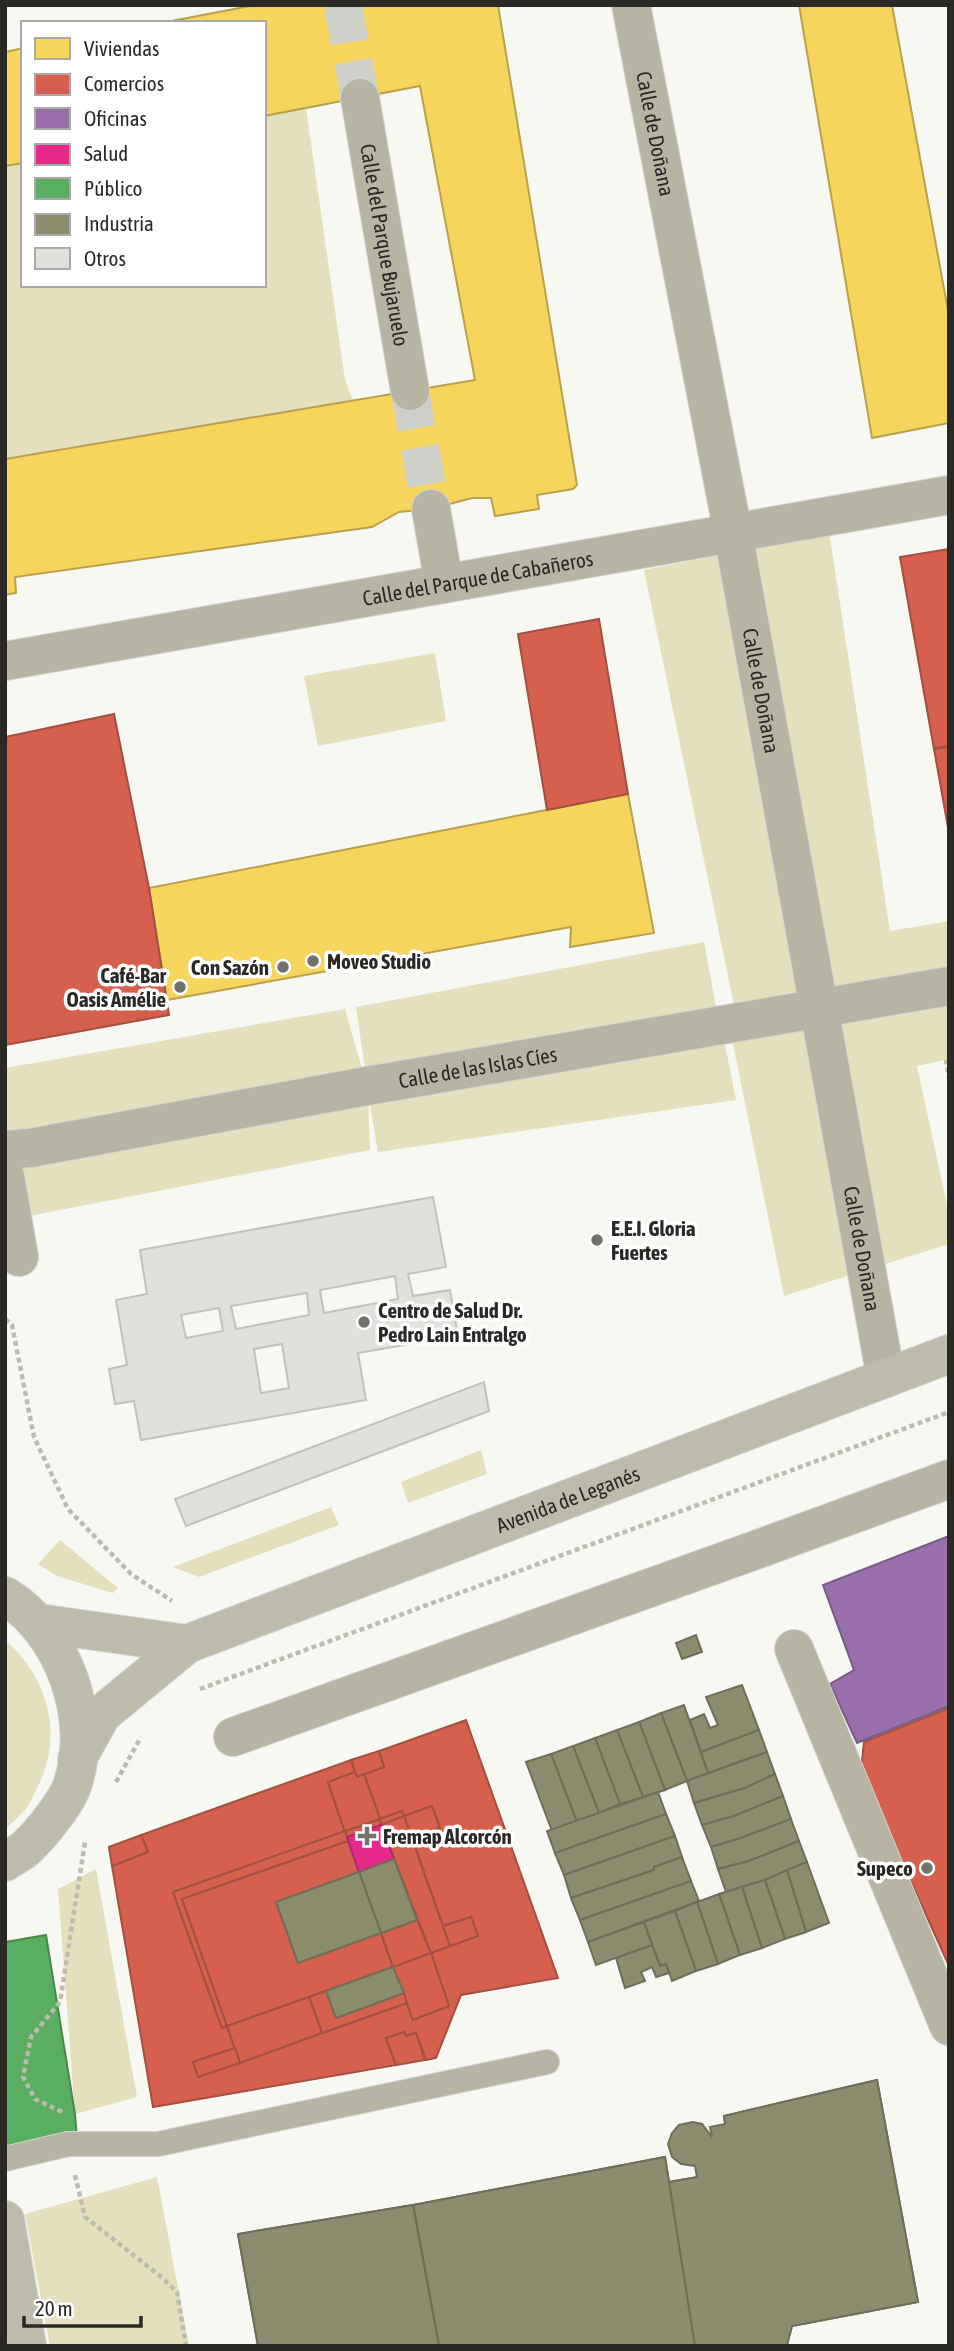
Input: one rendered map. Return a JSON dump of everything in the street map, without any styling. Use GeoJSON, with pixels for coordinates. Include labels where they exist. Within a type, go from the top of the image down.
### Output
{"type":"FeatureCollection","features":[{"type":"Feature","properties":{"kind":"street","name":"Calle de Doñana"},"geometry":{"type":"LineString","coordinates":[[631,5],[733,533],[886,1378]]}},
{"type":"Feature","properties":{"kind":"street","name":"Calle del Parque Bujaruelo"},"geometry":{"type":"LineString","coordinates":[[360,97],[410,391]]}},
{"type":"Feature","properties":{"kind":"street","name":"Calle del Parque de Cabañeros"},"geometry":{"type":"LineString","coordinates":[[5,661],[949,495]]}},
{"type":"Feature","properties":{"kind":"street"},"geometry":{"type":"LineString","coordinates":[[431,509],[444,584]]}},
{"type":"Feature","properties":{"kind":"street","name":"Calle de las Islas Cíes"},"geometry":{"type":"LineString","coordinates":[[5,1150],[30,1148],[949,986]]}},
{"type":"Feature","properties":{"kind":"street"},"geometry":{"type":"LineString","coordinates":[[5,1177],[12,1258]]}},
{"type":"Feature","properties":{"kind":"street","name":"Avenida de Leganés"},"geometry":{"type":"LineString","coordinates":[[77,1759],[102,1714],[187,1644],[949,1354]]}},
{"type":"Feature","properties":{"kind":"street"},"geometry":{"type":"LineString","coordinates":[[233,1737],[949,1479]]}},
{"type":"Feature","properties":{"kind":"street"},"geometry":{"type":"LineString","coordinates":[[5,1596],[38,1623],[65,1666],[78,1715],[77,1759],[71,1787],[57,1810],[27,1847],[5,1862]]}},
{"type":"Feature","properties":{"kind":"street","name":"Avenida de Leganés"},"geometry":{"type":"LineString","coordinates":[[38,1623],[187,1644]]}},
{"type":"Feature","properties":{"kind":"street"},"geometry":{"type":"LineString","coordinates":[[794,1649],[949,2026]]}},
{"type":"Feature","properties":{"kind":"street"},"geometry":{"type":"LineString","coordinates":[[5,2220],[27,2346]]}},
{"type":"Feature","properties":{"kind":"lane"},"geometry":{"type":"LineString","coordinates":[[5,2159],[68,2144],[158,2144],[547,2062]]}},
{"type":"Feature","properties":{"kind":"path"},"geometry":{"type":"LineString","coordinates":[[949,1062],[946,1062],[949,1077]]}},
{"type":"Feature","properties":{"kind":"path"},"geometry":{"type":"LineString","coordinates":[[5,1319],[12,1325],[34,1437],[68,1509],[131,1574],[177,1605],[200,1689]]}},
{"type":"Feature","properties":{"kind":"path"},"geometry":{"type":"LineString","coordinates":[[189,1697],[200,1689],[949,1412]]}},
{"type":"Feature","properties":{"kind":"path"},"geometry":{"type":"LineString","coordinates":[[114,1786],[138,1740],[148,1731]]}},
{"type":"Feature","properties":{"kind":"path"},"geometry":{"type":"LineString","coordinates":[[91,1831],[85,1843],[60,2002],[31,2037],[23,2077],[35,2099],[62,2111],[85,2217],[177,2292],[186,2346]]}},
{"type":"Feature","properties":{"kind":"shaded area"},"geometry":{"type":"Polygon","coordinates":[[[306,108],[345,380],[353,401],[5,459],[5,166],[21,163],[21,287],[266,287],[266,116],[306,108]]]}},
{"type":"Feature","properties":{"kind":"shaded area"},"geometry":{"type":"Polygon","coordinates":[[[829,531],[890,931],[949,921],[949,966],[834,986],[749,545],[829,531]]]}},
{"type":"Feature","properties":{"kind":"shaded area"},"geometry":{"type":"Polygon","coordinates":[[[721,555],[802,994],[734,1005],[644,570],[721,555]]]}},
{"type":"Feature","properties":{"kind":"shaded area"},"geometry":{"type":"Polygon","coordinates":[[[435,653],[446,721],[318,746],[304,676],[435,653]]]}},
{"type":"Feature","properties":{"kind":"shaded area"},"geometry":{"type":"Polygon","coordinates":[[[704,942],[717,1012],[366,1076],[356,1007],[704,942]]]}},
{"type":"Feature","properties":{"kind":"shaded area"},"geometry":{"type":"Polygon","coordinates":[[[949,998],[949,1059],[917,1066],[949,1214],[949,1244],[882,1265],[838,1019],[949,998]]]}},
{"type":"Feature","properties":{"kind":"shaded area"},"geometry":{"type":"Polygon","coordinates":[[[345,1009],[367,1086],[721,1024],[736,1100],[378,1152],[368,1094],[370,1150],[24,1217],[5,1120],[5,1068],[345,1009]]]}},
{"type":"Feature","properties":{"kind":"shaded area"},"geometry":{"type":"Polygon","coordinates":[[[811,1020],[853,1274],[784,1296],[731,1034],[811,1020]]]}},
{"type":"Feature","properties":{"kind":"shaded area"},"geometry":{"type":"Polygon","coordinates":[[[481,1450],[487,1474],[408,1503],[401,1482],[481,1450]]]}},
{"type":"Feature","properties":{"kind":"shaded area"},"geometry":{"type":"Polygon","coordinates":[[[331,1507],[339,1525],[199,1577],[173,1567],[331,1507]]]}},
{"type":"Feature","properties":{"kind":"shaded area"},"geometry":{"type":"Polygon","coordinates":[[[60,1540],[118,1588],[113,1593],[57,1576],[38,1564],[60,1540]]]}},
{"type":"Feature","properties":{"kind":"shaded area"},"geometry":{"type":"Polygon","coordinates":[[[5,1640],[32,1671],[41,1689],[47,1707],[50,1746],[46,1766],[27,1807],[5,1829],[5,1640]]]}},
{"type":"Feature","properties":{"kind":"shaded area"},"geometry":{"type":"Polygon","coordinates":[[[96,1869],[137,2097],[75,2114],[58,1889],[96,1869]]]}},
{"type":"Feature","properties":{"kind":"shaded area"},"geometry":{"type":"Polygon","coordinates":[[[157,2177],[189,2346],[50,2346],[25,2214],[157,2177]]]}},
{"type":"Feature","properties":{"kind":"building: Viviendas"},"geometry":{"type":"Polygon","coordinates":[[[255,5],[498,5],[577,485],[573,489],[537,495],[539,509],[495,516],[491,498],[472,498],[431,509],[399,512],[372,527],[15,577],[16,593],[5,595],[5,459],[475,380],[420,86],[266,116],[266,21],[171,21],[255,5]]]}},
{"type":"Feature","properties":{"kind":"building: Viviendas"},"geometry":{"type":"Polygon","coordinates":[[[799,5],[892,5],[949,316],[949,423],[872,438],[799,5]]]}},
{"type":"Feature","properties":{"kind":"building: Viviendas"},"geometry":{"type":"Polygon","coordinates":[[[21,48],[21,163],[5,166],[5,52],[21,48]]]}},
{"type":"Feature","properties":{"kind":"building: Viviendas"},"geometry":{"type":"Polygon","coordinates":[[[628,794],[654,933],[570,947],[571,927],[167,1000],[149,888],[628,794]]]}},
{"type":"Feature","properties":{"kind":"building: Comercios"},"geometry":{"type":"Polygon","coordinates":[[[949,549],[949,746],[934,749],[900,557],[949,549]]]}},
{"type":"Feature","properties":{"kind":"building: Comercios"},"geometry":{"type":"Polygon","coordinates":[[[599,619],[628,794],[547,810],[518,634],[599,619]]]}},
{"type":"Feature","properties":{"kind":"building: Comercios"},"geometry":{"type":"Polygon","coordinates":[[[114,714],[149,888],[169,1015],[5,1045],[5,737],[114,714]]]}},
{"type":"Feature","properties":{"kind":"building: Comercios"},"geometry":{"type":"Polygon","coordinates":[[[949,746],[949,833],[934,749],[949,746]]]}},
{"type":"Feature","properties":{"kind":"building: Comercios","name":"Supeco"},"geometry":{"type":"Polygon","coordinates":[[[949,1708],[949,1966],[861,1770],[864,1742],[949,1708]]]}},
{"type":"Feature","properties":{"kind":"building: Comercios"},"geometry":{"type":"Polygon","coordinates":[[[466,1720],[558,1978],[461,1995],[436,2058],[426,2060],[416,2033],[406,2036],[404,2032],[386,2038],[396,2065],[153,2107],[112,1866],[148,1852],[141,1835],[351,1760],[355,1772],[328,1782],[345,1832],[173,1892],[222,2028],[227,2026],[235,2048],[193,2062],[198,2077],[407,2003],[413,2020],[449,2006],[431,1953],[478,1936],[471,1917],[443,1926],[412,1838],[440,1828],[432,1806],[404,1816],[402,1811],[380,1819],[364,1774],[384,1767],[379,1751],[466,1720]]]}},
{"type":"Feature","properties":{"kind":"building: Comercios"},"geometry":{"type":"Polygon","coordinates":[[[379,1751],[384,1767],[357,1777],[351,1760],[379,1751]]]}},
{"type":"Feature","properties":{"kind":"building: Comercios"},"geometry":{"type":"Polygon","coordinates":[[[355,1772],[357,1777],[364,1774],[380,1819],[345,1832],[328,1782],[355,1772]]]}},
{"type":"Feature","properties":{"kind":"building: Comercios"},"geometry":{"type":"Polygon","coordinates":[[[432,1806],[440,1828],[412,1838],[404,1816],[432,1806]]]}},
{"type":"Feature","properties":{"kind":"building: Comercios"},"geometry":{"type":"Polygon","coordinates":[[[402,1811],[404,1816],[381,1825],[380,1819],[402,1811]]]}},
{"type":"Feature","properties":{"kind":"building: Comercios"},"geometry":{"type":"Polygon","coordinates":[[[404,1816],[450,1946],[431,1953],[381,1825],[404,1816]]]}},
{"type":"Feature","properties":{"kind":"building: Comercios"},"geometry":{"type":"Polygon","coordinates":[[[380,1819],[381,1825],[347,1837],[345,1831],[380,1819]]]}},
{"type":"Feature","properties":{"kind":"building: Comercios"},"geometry":{"type":"Polygon","coordinates":[[[345,1831],[348,1841],[182,1899],[227,2026],[222,2028],[173,1892],[345,1831]]]}},
{"type":"Feature","properties":{"kind":"building: Comercios"},"geometry":{"type":"Polygon","coordinates":[[[141,1835],[148,1852],[112,1866],[109,1847],[141,1835]]]}},
{"type":"Feature","properties":{"kind":"building: Comercios"},"geometry":{"type":"Polygon","coordinates":[[[348,1841],[359,1872],[276,1902],[298,1963],[381,1933],[393,1967],[227,2026],[182,1899],[348,1841]]]}},
{"type":"Feature","properties":{"kind":"building: Comercios"},"geometry":{"type":"Polygon","coordinates":[[[471,1917],[478,1936],[450,1946],[443,1926],[471,1917]]]}},
{"type":"Feature","properties":{"kind":"building: Comercios"},"geometry":{"type":"Polygon","coordinates":[[[417,1920],[431,1953],[393,1967],[381,1933],[417,1920]]]}},
{"type":"Feature","properties":{"kind":"building: Comercios"},"geometry":{"type":"Polygon","coordinates":[[[431,1953],[449,2006],[413,2020],[393,1967],[431,1953]]]}},
{"type":"Feature","properties":{"kind":"building: Comercios"},"geometry":{"type":"Polygon","coordinates":[[[326,1991],[336,2018],[404,1993],[407,2003],[322,2033],[309,1997],[326,1991]]]}},
{"type":"Feature","properties":{"kind":"building: Comercios"},"geometry":{"type":"Polygon","coordinates":[[[309,1997],[322,2033],[240,2063],[227,2026],[309,1997]]]}},
{"type":"Feature","properties":{"kind":"building: Comercios"},"geometry":{"type":"Polygon","coordinates":[[[404,2032],[406,2036],[416,2033],[425,2060],[396,2065],[386,2038],[404,2032]]]}},
{"type":"Feature","properties":{"kind":"building: Comercios"},"geometry":{"type":"Polygon","coordinates":[[[235,2048],[240,2063],[198,2077],[193,2062],[235,2048]]]}},
{"type":"Feature","properties":{"kind":"building: Oficinas"},"geometry":{"type":"Polygon","coordinates":[[[949,1536],[949,1706],[857,1743],[830,1684],[854,1670],[823,1585],[949,1536]]]}},
{"type":"Feature","properties":{"kind":"building: Salud"},"geometry":{"type":"Polygon","coordinates":[[[381,1825],[394,1859],[359,1872],[347,1837],[381,1825]]]}},
{"type":"Feature","properties":{"kind":"building: Público"},"geometry":{"type":"Polygon","coordinates":[[[46,1935],[75,2114],[78,2152],[5,2165],[5,1942],[46,1935]]]}},
{"type":"Feature","properties":{"kind":"building: Industria"},"geometry":{"type":"Polygon","coordinates":[[[696,1635],[702,1652],[682,1659],[676,1643],[696,1635]]]}},
{"type":"Feature","properties":{"kind":"building: Industria"},"geometry":{"type":"Polygon","coordinates":[[[742,1685],[759,1730],[701,1752],[690,1720],[704,1714],[710,1728],[718,1725],[706,1697],[742,1685]]]}},
{"type":"Feature","properties":{"kind":"building: Industria"},"geometry":{"type":"Polygon","coordinates":[[[684,1705],[708,1773],[687,1781],[661,1713],[684,1705]]]}},
{"type":"Feature","properties":{"kind":"building: Industria"},"geometry":{"type":"Polygon","coordinates":[[[661,1713],[687,1781],[665,1790],[639,1722],[661,1713]]]}},
{"type":"Feature","properties":{"kind":"building: Industria"},"geometry":{"type":"Polygon","coordinates":[[[639,1722],[665,1790],[643,1797],[617,1730],[639,1722]]]}},
{"type":"Feature","properties":{"kind":"building: Industria"},"geometry":{"type":"Polygon","coordinates":[[[617,1730],[643,1797],[620,1804],[595,1738],[617,1730]]]}},
{"type":"Feature","properties":{"kind":"building: Industria"},"geometry":{"type":"Polygon","coordinates":[[[759,1730],[767,1752],[708,1773],[701,1752],[759,1730]]]}},
{"type":"Feature","properties":{"kind":"building: Industria"},"geometry":{"type":"Polygon","coordinates":[[[595,1738],[620,1804],[599,1813],[573,1746],[595,1738]]]}},
{"type":"Feature","properties":{"kind":"building: Industria"},"geometry":{"type":"Polygon","coordinates":[[[573,1746],[599,1813],[577,1822],[551,1754],[573,1746]]]}},
{"type":"Feature","properties":{"kind":"building: Industria"},"geometry":{"type":"Polygon","coordinates":[[[767,1752],[775,1774],[745,1788],[694,1803],[687,1781],[767,1752]]]}},
{"type":"Feature","properties":{"kind":"building: Industria"},"geometry":{"type":"Polygon","coordinates":[[[551,1754],[577,1822],[552,1831],[526,1762],[551,1754]]]}},
{"type":"Feature","properties":{"kind":"building: Industria"},"geometry":{"type":"Polygon","coordinates":[[[775,1774],[783,1796],[734,1816],[702,1825],[694,1803],[745,1788],[775,1774]]]}},
{"type":"Feature","properties":{"kind":"building: Industria"},"geometry":{"type":"Polygon","coordinates":[[[658,1792],[666,1814],[555,1853],[547,1831],[658,1792]]]}},
{"type":"Feature","properties":{"kind":"building: Industria"},"geometry":{"type":"Polygon","coordinates":[[[783,1796],[791,1819],[711,1847],[702,1825],[734,1816],[783,1796]]]}},
{"type":"Feature","properties":{"kind":"building: Industria"},"geometry":{"type":"Polygon","coordinates":[[[666,1814],[675,1836],[564,1875],[555,1853],[666,1814]]]}},
{"type":"Feature","properties":{"kind":"building: Industria"},"geometry":{"type":"Polygon","coordinates":[[[791,1819],[799,1841],[749,1861],[718,1869],[711,1847],[791,1819]]]}},
{"type":"Feature","properties":{"kind":"building: Industria"},"geometry":{"type":"Polygon","coordinates":[[[675,1836],[682,1857],[654,1867],[654,1870],[571,1898],[564,1875],[675,1836]]]}},
{"type":"Feature","properties":{"kind":"building: Industria"},"geometry":{"type":"Polygon","coordinates":[[[799,1841],[807,1862],[765,1880],[726,1892],[718,1869],[749,1861],[799,1841]]]}},
{"type":"Feature","properties":{"kind":"building: Industria"},"geometry":{"type":"Polygon","coordinates":[[[682,1857],[691,1881],[580,1920],[571,1898],[654,1870],[654,1867],[682,1857]]]}},
{"type":"Feature","properties":{"kind":"building: Industria"},"geometry":{"type":"Polygon","coordinates":[[[394,1859],[417,1920],[381,1933],[359,1872],[394,1859]]]}},
{"type":"Feature","properties":{"kind":"building: Industria"},"geometry":{"type":"Polygon","coordinates":[[[807,1862],[829,1923],[806,1932],[787,1870],[807,1862]]]}},
{"type":"Feature","properties":{"kind":"building: Industria"},"geometry":{"type":"Polygon","coordinates":[[[787,1870],[806,1932],[785,1939],[765,1880],[787,1870]]]}},
{"type":"Feature","properties":{"kind":"building: Industria"},"geometry":{"type":"Polygon","coordinates":[[[359,1872],[381,1933],[298,1963],[276,1902],[359,1872]]]}},
{"type":"Feature","properties":{"kind":"building: Industria"},"geometry":{"type":"Polygon","coordinates":[[[765,1880],[785,1939],[762,1948],[742,1887],[765,1880]]]}},
{"type":"Feature","properties":{"kind":"building: Industria"},"geometry":{"type":"Polygon","coordinates":[[[691,1881],[699,1901],[588,1942],[580,1920],[691,1881]]]}},
{"type":"Feature","properties":{"kind":"building: Industria"},"geometry":{"type":"Polygon","coordinates":[[[742,1887],[762,1948],[740,1955],[719,1894],[742,1887]]]}},
{"type":"Feature","properties":{"kind":"building: Industria"},"geometry":{"type":"Polygon","coordinates":[[[719,1894],[740,1955],[718,1964],[697,1902],[719,1894]]]}},
{"type":"Feature","properties":{"kind":"building: Industria"},"geometry":{"type":"Polygon","coordinates":[[[697,1902],[718,1964],[696,1971],[675,1911],[697,1902]]]}},
{"type":"Feature","properties":{"kind":"building: Industria"},"geometry":{"type":"Polygon","coordinates":[[[675,1911],[696,1971],[672,1981],[666,1964],[660,1966],[644,1922],[675,1911]]]}},
{"type":"Feature","properties":{"kind":"building: Industria"},"geometry":{"type":"Polygon","coordinates":[[[644,1922],[652,1945],[596,1965],[588,1942],[644,1922]]]}},
{"type":"Feature","properties":{"kind":"building: Industria"},"geometry":{"type":"Polygon","coordinates":[[[652,1945],[660,1966],[666,1964],[669,1973],[656,1977],[652,1967],[641,1972],[645,1981],[625,1988],[616,1958],[652,1945]]]}},
{"type":"Feature","properties":{"kind":"building: Industria"},"geometry":{"type":"Polygon","coordinates":[[[393,1967],[404,1993],[336,2018],[326,1991],[393,1967]]]}},
{"type":"Feature","properties":{"kind":"building: Industria"},"geometry":{"type":"Polygon","coordinates":[[[877,2080],[918,2302],[792,2326],[786,2346],[695,2346],[669,2182],[733,2171],[724,2116],[877,2080]]]}},
{"type":"Feature","properties":{"kind":"building: Industria"},"geometry":{"type":"Polygon","coordinates":[[[877,2080],[918,2302],[792,2326],[787,2346],[258,2346],[238,2234],[413,2205],[665,2157],[669,2182],[697,2177],[695,2166],[681,2164],[672,2157],[668,2144],[679,2125],[693,2122],[702,2124],[712,2137],[710,2127],[725,2124],[724,2116],[877,2080]]]}},
{"type":"Feature","properties":{"kind":"building: Industria"},"geometry":{"type":"Polygon","coordinates":[[[665,2157],[695,2346],[439,2346],[413,2205],[665,2157]]]}},
{"type":"Feature","properties":{"kind":"building: Industria"},"geometry":{"type":"Polygon","coordinates":[[[413,2205],[439,2346],[258,2346],[238,2234],[413,2205]]]}},
{"type":"Feature","properties":{"kind":"building: Otros","name":"Centro de Salud Dr. Pedro Lain Entralgo"},"geometry":{"type":"Polygon","coordinates":[[[433,1197],[446,1267],[408,1274],[413,1296],[450,1290],[458,1336],[358,1353],[366,1400],[141,1440],[134,1401],[115,1404],[109,1369],[127,1365],[116,1300],[147,1294],[140,1250],[433,1197]],[[395,1276],[320,1290],[324,1313],[398,1299],[395,1276]],[[307,1293],[231,1306],[236,1329],[309,1315],[307,1293]],[[219,1308],[181,1315],[186,1338],[223,1331],[219,1308]],[[282,1344],[254,1349],[261,1393],[289,1388],[282,1344]]]}},
{"type":"Feature","properties":{"kind":"building: Otros"},"geometry":{"type":"Polygon","coordinates":[[[484,1382],[489,1411],[186,1526],[175,1499],[484,1382]]]}},
{"type":"Feature","properties":{"kind":"tunnel"},"geometry":{"type":"LineString","coordinates":[[343,5],[360,98]]}},
{"type":"Feature","properties":{"kind":"tunnel"},"geometry":{"type":"LineString","coordinates":[[410,391],[431,509]]}},
{"type":"Feature","properties":{"kind":"place","name":"Moveo Studio"},"geometry":{"type":"Point","coordinates":[313,961]}},
{"type":"Feature","properties":{"kind":"place","name":"Con Sazón"},"geometry":{"type":"Point","coordinates":[283,967]}},
{"type":"Feature","properties":{"kind":"place","name":"Café-Bar Oasis Amélie"},"geometry":{"type":"Point","coordinates":[180,987]}},
{"type":"Feature","properties":{"kind":"place","name":"E.E.I. Gloria Fuertes"},"geometry":{"type":"Point","coordinates":[597,1240]}},
{"type":"Feature","properties":{"kind":"place","name":"Centro de Salud Dr. Pedro Lain Entralgo"},"geometry":{"type":"Point","coordinates":[364,1322]}},
{"type":"Feature","properties":{"kind":"place","name":"Fremap Alcorcón"},"geometry":{"type":"Point","coordinates":[367,1836]}},
{"type":"Feature","properties":{"kind":"place","name":"Supeco"},"geometry":{"type":"Point","coordinates":[927,1868]}}]}
